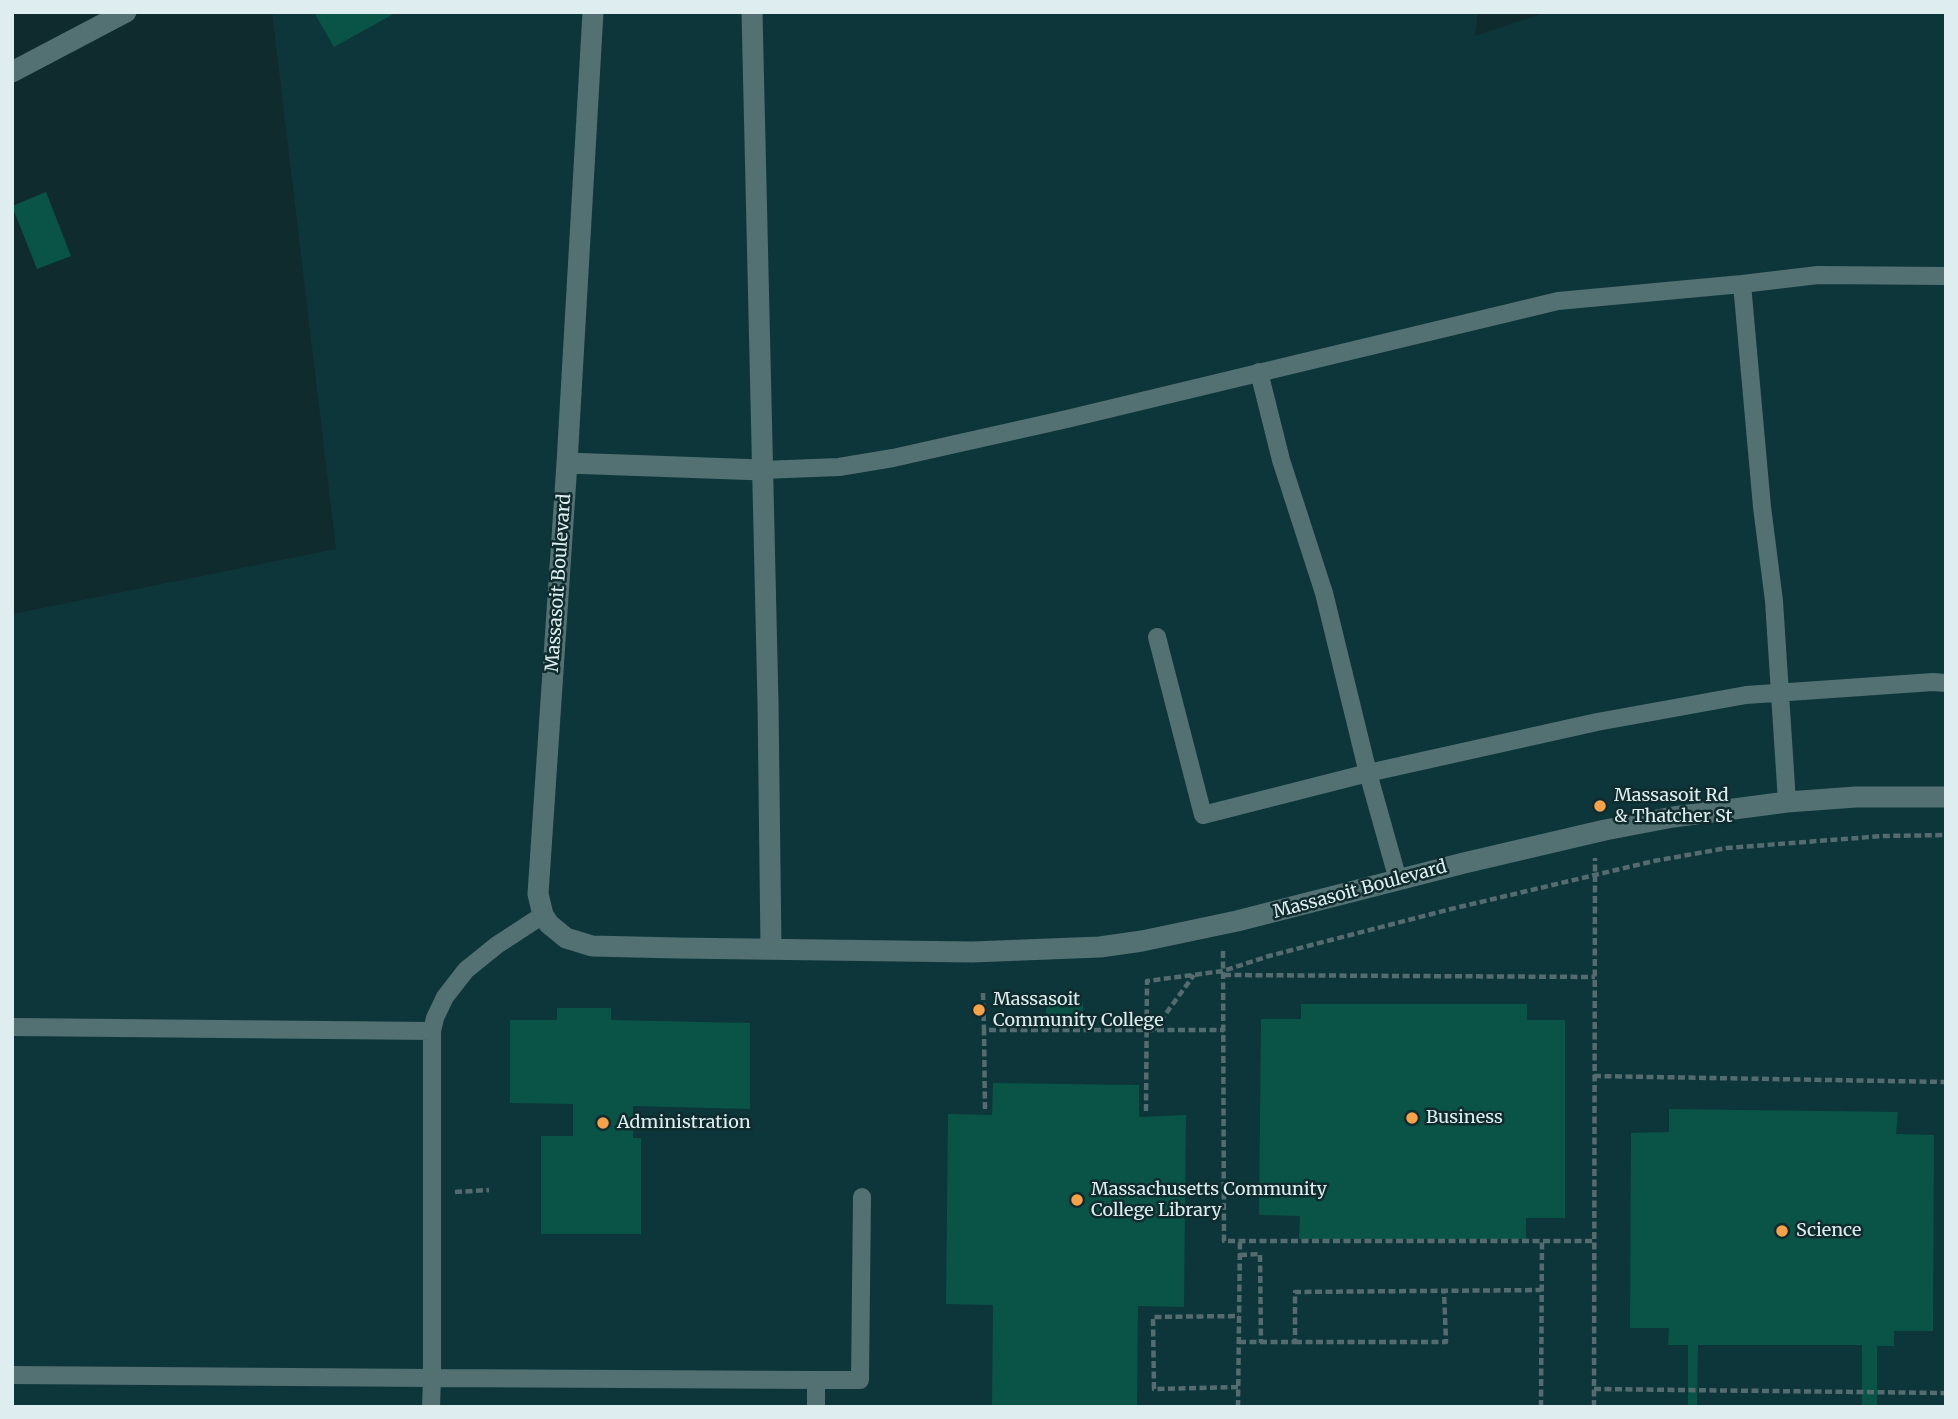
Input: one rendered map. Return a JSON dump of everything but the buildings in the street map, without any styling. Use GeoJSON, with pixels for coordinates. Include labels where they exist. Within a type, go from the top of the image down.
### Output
{"type":"FeatureCollection","features":[{"type":"Feature","properties":{"kind":"street"},"geometry":{"type":"LineString","coordinates":[[12,72],[126,12]]}},
{"type":"Feature","properties":{"kind":"street","name":"Massasoit Boulevard"},"geometry":{"type":"LineString","coordinates":[[593,12],[567,463],[538,894],[543,915],[549,925],[566,938],[592,946],[1016,951],[1100,947],[1256,917],[1605,830],[1673,817],[1787,802],[1856,797],[1946,797]]}},
{"type":"Feature","properties":{"kind":"street"},"geometry":{"type":"LineString","coordinates":[[752,12],[771,949]]}},
{"type":"Feature","properties":{"kind":"street"},"geometry":{"type":"LineString","coordinates":[[567,463],[762,470]]}},
{"type":"Feature","properties":{"kind":"lane"},"geometry":{"type":"LineString","coordinates":[[762,470],[839,467],[894,458],[1558,301],[1818,275],[1946,276]]}},
{"type":"Feature","properties":{"kind":"lane"},"geometry":{"type":"LineString","coordinates":[[1742,284],[1762,508],[1774,601],[1787,802]]}},
{"type":"Feature","properties":{"kind":"lane"},"geometry":{"type":"LineString","coordinates":[[1259,372],[1281,460],[1324,593],[1368,773],[1398,880]]}},
{"type":"Feature","properties":{"kind":"lane"},"geometry":{"type":"LineString","coordinates":[[1157,637],[1203,815],[1368,773],[1597,722],[1746,695],[1946,683]]}},
{"type":"Feature","properties":{"kind":"lane"},"geometry":{"type":"LineString","coordinates":[[431,1407],[432,1031],[445,997],[466,970],[497,945],[543,915]]}},
{"type":"Feature","properties":{"kind":"lane"},"geometry":{"type":"LineString","coordinates":[[12,1027],[432,1031]]}},
{"type":"Feature","properties":{"kind":"lane"},"geometry":{"type":"LineString","coordinates":[[12,1375],[860,1380],[862,1197]]}},
{"type":"Feature","properties":{"kind":"lane"},"geometry":{"type":"LineString","coordinates":[[816,1380],[816,1407]]}},
{"type":"Feature","properties":{"kind":"path"},"geometry":{"type":"LineString","coordinates":[[1224,973],[1269,956],[1322,942],[1654,861],[1727,848],[1883,836],[1946,835]]}},
{"type":"Feature","properties":{"kind":"path"},"geometry":{"type":"LineString","coordinates":[[1594,1407],[1595,856]]}},
{"type":"Feature","properties":{"kind":"path"},"geometry":{"type":"LineString","coordinates":[[1222,924],[1224,1241],[1594,1241]]}},
{"type":"Feature","properties":{"kind":"path"},"geometry":{"type":"LineString","coordinates":[[1146,1111],[1150,1030],[1147,981],[1224,973],[1595,977]]}},
{"type":"Feature","properties":{"kind":"path"},"geometry":{"type":"LineString","coordinates":[[1150,1030],[1195,974]]}},
{"type":"Feature","properties":{"kind":"path"},"geometry":{"type":"LineString","coordinates":[[983,993],[985,1109]]}},
{"type":"Feature","properties":{"kind":"path"},"geometry":{"type":"LineString","coordinates":[[984,1030],[1224,1030]]}},
{"type":"Feature","properties":{"kind":"path"},"geometry":{"type":"LineString","coordinates":[[1594,1076],[1946,1082]]}},
{"type":"Feature","properties":{"kind":"path"},"geometry":{"type":"LineString","coordinates":[[1238,1407],[1240,1241]]}},
{"type":"Feature","properties":{"kind":"path"},"geometry":{"type":"LineString","coordinates":[[1541,1407],[1542,1241]]}},
{"type":"Feature","properties":{"kind":"path"},"geometry":{"type":"LineString","coordinates":[[1240,1255],[1260,1254],[1261,1343]]}},
{"type":"Feature","properties":{"kind":"path"},"geometry":{"type":"LineString","coordinates":[[1295,1342],[1295,1292],[1541,1290]]}},
{"type":"Feature","properties":{"kind":"path"},"geometry":{"type":"LineString","coordinates":[[1239,1342],[1446,1342],[1444,1291]]}},
{"type":"Feature","properties":{"kind":"path"},"geometry":{"type":"LineString","coordinates":[[1238,1387],[1154,1389],[1153,1317],[1239,1316]]}},
{"type":"Feature","properties":{"kind":"path"},"geometry":{"type":"LineString","coordinates":[[1594,1389],[1946,1392]]}},
{"type":"Feature","properties":{"kind":"shaded area","name":"Massasoit Community College"},"geometry":{"type":"Polygon","coordinates":[[[272,12],[1478,12],[1475,36],[1547,12],[1946,12],[1946,1407],[12,1407],[12,614],[336,549],[272,12]]]}},
{"type":"Feature","properties":{"kind":"place","name":"Massasoit Rd & Thatcher St"},"geometry":{"type":"Point","coordinates":[1600,806]}},
{"type":"Feature","properties":{"kind":"place","name":"Massasoit Community College"},"geometry":{"type":"Point","coordinates":[979,1010]}},
{"type":"Feature","properties":{"kind":"place","name":"Business"},"geometry":{"type":"Point","coordinates":[1412,1118]}},
{"type":"Feature","properties":{"kind":"place","name":"Administration"},"geometry":{"type":"Point","coordinates":[603,1123]}},
{"type":"Feature","properties":{"kind":"place","name":"Massachusetts Community College Library"},"geometry":{"type":"Point","coordinates":[1077,1200]}},
{"type":"Feature","properties":{"kind":"place","name":"Science"},"geometry":{"type":"Point","coordinates":[1782,1231]}}]}
